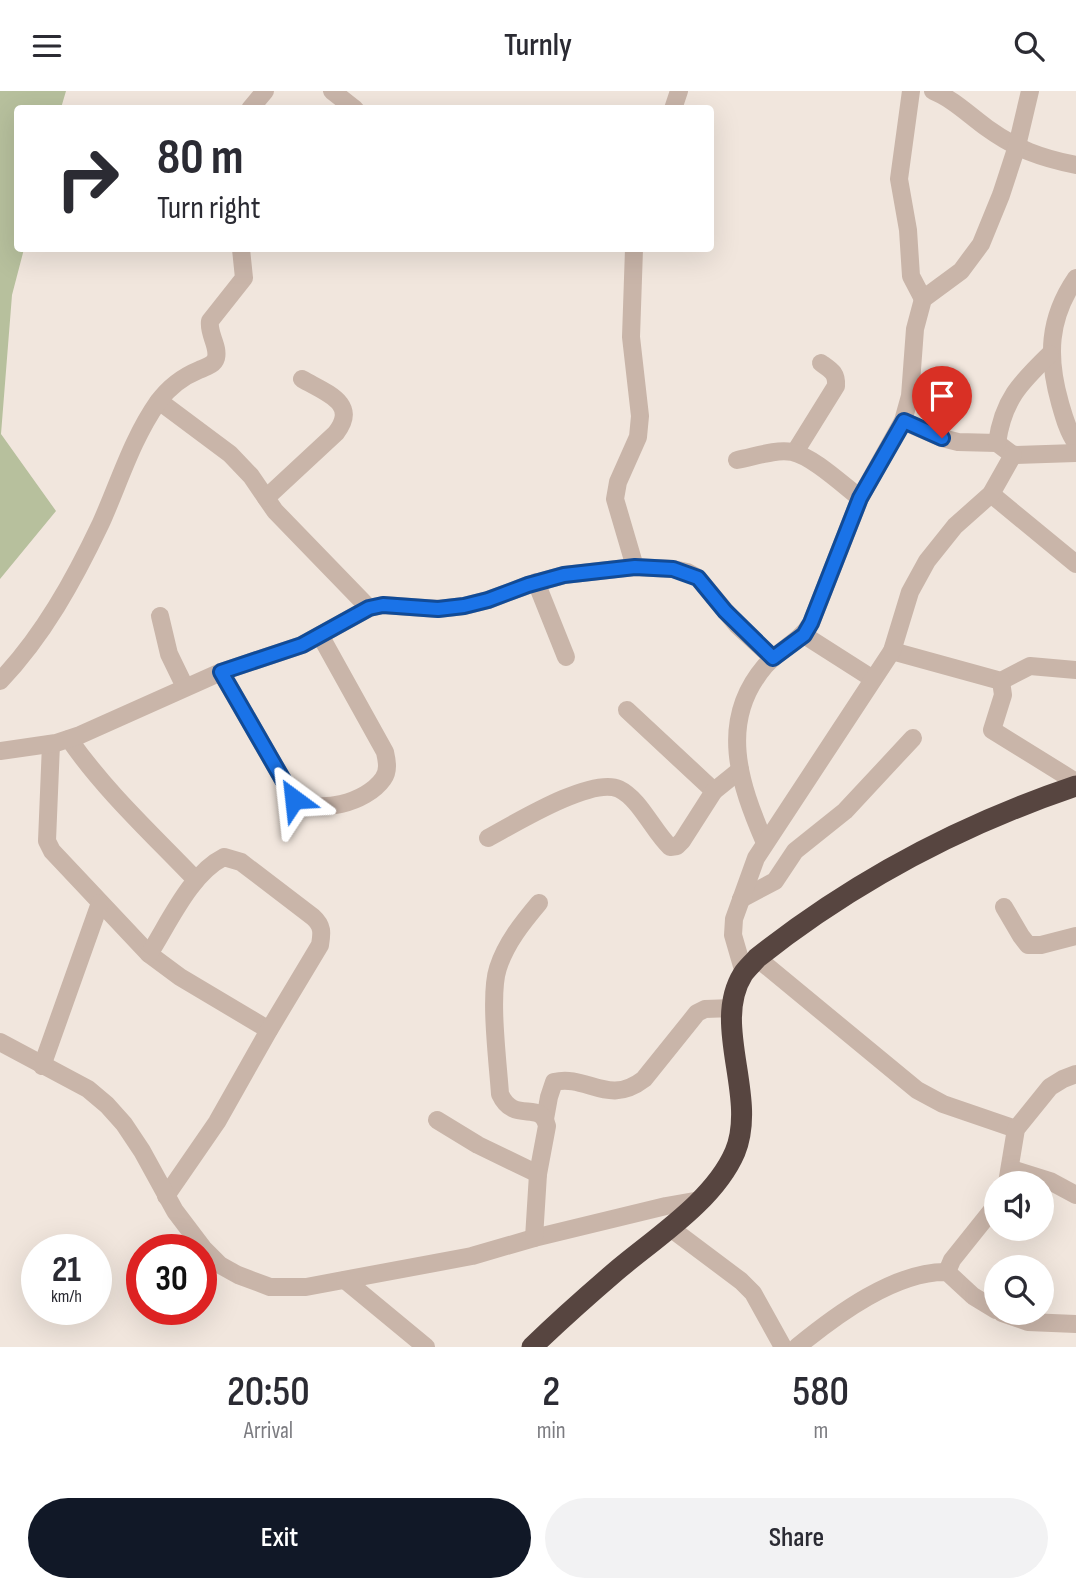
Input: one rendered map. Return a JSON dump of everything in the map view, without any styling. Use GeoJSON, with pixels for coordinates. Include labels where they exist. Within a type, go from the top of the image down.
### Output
{"type":"FeatureCollection","features":[{"type":"Feature","properties":{"kind":"highway"},"geometry":{"type":"LineString","coordinates":[[532,1347],[700,1200],[728,1167],[739,1140],[742,1103],[732,1026],[733,1008],[735,990],[750,966],[856,888],[904,859],[972,826],[1076,784]]}},
{"type":"Feature","properties":{"kind":"street"},"geometry":{"type":"LineString","coordinates":[[253,105],[265,91]]}},
{"type":"Feature","properties":{"kind":"street"},"geometry":{"type":"LineString","coordinates":[[331,91],[350,105]]}},
{"type":"Feature","properties":{"kind":"street"},"geometry":{"type":"LineString","coordinates":[[911,91],[899,179],[908,230],[911,277],[923,299]]}},
{"type":"Feature","properties":{"kind":"street"},"geometry":{"type":"LineString","coordinates":[[933,91],[1017,146],[1042,158],[1076,165]]}},
{"type":"Feature","properties":{"kind":"street"},"geometry":{"type":"LineString","coordinates":[[765,843],[755,821],[740,770],[736,734],[742,702],[773,658],[804,635],[817,610],[860,498],[904,421],[910,396],[915,329],[923,299],[961,271],[981,244],[1017,146],[1030,91]]}},
{"type":"Feature","properties":{"kind":"street"},"geometry":{"type":"LineString","coordinates":[[0,681],[53,612],[100,524],[138,435],[159,401],[177,381],[210,366],[215,360],[210,321],[244,278],[242,252]]}},
{"type":"Feature","properties":{"kind":"street"},"geometry":{"type":"LineString","coordinates":[[634,252],[631,327],[639,416],[638,437],[618,482],[615,499],[635,567]]}},
{"type":"Feature","properties":{"kind":"street"},"geometry":{"type":"LineString","coordinates":[[1076,278],[1060,306],[1050,354],[1063,413],[1076,443]]}},
{"type":"Feature","properties":{"kind":"street"},"geometry":{"type":"LineString","coordinates":[[997,443],[1000,419],[1013,394],[1050,354]]}},
{"type":"Feature","properties":{"kind":"street"},"geometry":{"type":"LineString","coordinates":[[795,452],[836,386],[834,372],[821,363]]}},
{"type":"Feature","properties":{"kind":"street"},"geometry":{"type":"LineString","coordinates":[[266,498],[345,422],[342,406],[302,379]]}},
{"type":"Feature","properties":{"kind":"street"},"geometry":{"type":"LineString","coordinates":[[159,401],[230,454],[251,476],[275,511],[369,608]]}},
{"type":"Feature","properties":{"kind":"street"},"geometry":{"type":"LineString","coordinates":[[904,421],[958,442],[997,443],[1013,455],[1076,453]]}},
{"type":"Feature","properties":{"kind":"street"},"geometry":{"type":"LineString","coordinates":[[737,460],[778,452],[795,452],[860,498]]}},
{"type":"Feature","properties":{"kind":"street"},"geometry":{"type":"LineString","coordinates":[[1013,455],[991,494],[955,526],[927,561],[911,592],[892,651],[756,858],[734,919],[733,935],[750,966],[918,1090],[943,1104],[1016,1129]]}},
{"type":"Feature","properties":{"kind":"street"},"geometry":{"type":"LineString","coordinates":[[991,494],[1076,564]]}},
{"type":"Feature","properties":{"kind":"street"},"geometry":{"type":"LineString","coordinates":[[0,751],[69,739],[221,672],[302,645],[369,608],[383,605],[438,609],[464,606],[564,575],[635,567],[673,569],[698,578],[731,618],[773,658]]}},
{"type":"Feature","properties":{"kind":"street"},"geometry":{"type":"LineString","coordinates":[[536,582],[566,657]]}},
{"type":"Feature","properties":{"kind":"street"},"geometry":{"type":"LineString","coordinates":[[160,616],[169,654],[184,688]]}},
{"type":"Feature","properties":{"kind":"street"},"geometry":{"type":"LineString","coordinates":[[221,672],[294,799],[303,806],[318,808],[355,800],[366,795],[385,778],[388,764],[385,752],[320,635]]}},
{"type":"Feature","properties":{"kind":"street"},"geometry":{"type":"LineString","coordinates":[[804,635],[873,679]]}},
{"type":"Feature","properties":{"kind":"street"},"geometry":{"type":"LineString","coordinates":[[892,651],[1001,681],[1030,666],[1076,670]]}},
{"type":"Feature","properties":{"kind":"street"},"geometry":{"type":"LineString","coordinates":[[1001,681],[1003,695],[992,730],[1076,784]]}},
{"type":"Feature","properties":{"kind":"street"},"geometry":{"type":"LineString","coordinates":[[626,710],[715,791]]}},
{"type":"Feature","properties":{"kind":"street"},"geometry":{"type":"LineString","coordinates":[[69,739],[115,796],[196,880]]}},
{"type":"Feature","properties":{"kind":"street"},"geometry":{"type":"LineString","coordinates":[[741,899],[775,881],[795,851],[845,811],[913,739]]}},
{"type":"Feature","properties":{"kind":"street"},"geometry":{"type":"LineString","coordinates":[[51,744],[48,845],[149,954],[180,977],[269,1030]]}},
{"type":"Feature","properties":{"kind":"street"},"geometry":{"type":"LineString","coordinates":[[488,838],[557,801],[577,793],[610,787],[620,790],[632,800],[670,847],[677,846],[715,791],[740,770]]}},
{"type":"Feature","properties":{"kind":"street"},"geometry":{"type":"LineString","coordinates":[[149,954],[196,880],[214,862],[224,857],[241,862],[320,924],[322,934],[320,946],[218,1122],[166,1196]]}},
{"type":"Feature","properties":{"kind":"street"},"geometry":{"type":"LineString","coordinates":[[42,1066],[100,903]]}},
{"type":"Feature","properties":{"kind":"street"},"geometry":{"type":"LineString","coordinates":[[534,1238],[538,1174],[547,1126],[540,1114],[511,1109],[500,1094],[494,986],[503,955],[517,930],[539,903]]}},
{"type":"Feature","properties":{"kind":"street"},"geometry":{"type":"LineString","coordinates":[[1004,907],[1028,945],[1041,945],[1076,936]]}},
{"type":"Feature","properties":{"kind":"street"},"geometry":{"type":"LineString","coordinates":[[545,1119],[554,1082],[567,1081],[607,1090],[625,1090],[644,1079],[697,1013],[705,1009],[733,1008]]}},
{"type":"Feature","properties":{"kind":"street"},"geometry":{"type":"LineString","coordinates":[[0,1042],[89,1089],[107,1105],[124,1124],[166,1196],[203,1248],[220,1265],[270,1287],[306,1287],[472,1256],[534,1238],[700,1200]]}},
{"type":"Feature","properties":{"kind":"street"},"geometry":{"type":"LineString","coordinates":[[1010,1171],[1016,1129],[1050,1087],[1076,1075]]}},
{"type":"Feature","properties":{"kind":"street"},"geometry":{"type":"LineString","coordinates":[[437,1120],[478,1145],[538,1174]]}},
{"type":"Feature","properties":{"kind":"street"},"geometry":{"type":"LineString","coordinates":[[1054,1183],[1076,1195]]}},
{"type":"Feature","properties":{"kind":"street"},"geometry":{"type":"LineString","coordinates":[[947,1272],[952,1259],[984,1220]]}},
{"type":"Feature","properties":{"kind":"street"},"geometry":{"type":"LineString","coordinates":[[669,1227],[754,1293],[783,1347]]}},
{"type":"Feature","properties":{"kind":"street"},"geometry":{"type":"LineString","coordinates":[[797,1347],[877,1291],[917,1275],[947,1272],[984,1303]]}},
{"type":"Feature","properties":{"kind":"street"},"geometry":{"type":"LineString","coordinates":[[345,1280],[425,1347]]}},
{"type":"Feature","properties":{"kind":"street"},"geometry":{"type":"LineString","coordinates":[[1054,1323],[1076,1324]]}},
{"type":"Feature","properties":{"kind":"green space"},"geometry":{"type":"Polygon","coordinates":[[[0,91],[66,91],[62,105],[14,105],[14,252],[23,252],[12,295],[1,434],[56,511],[0,579],[0,91]]]}},
{"type":"Feature","properties":{"kind":"route"},"geometry":{"type":"LineString","coordinates":[[294,799],[221,672],[302,645],[369,608],[383,605],[438,609],[464,606],[564,575],[635,567],[673,569],[698,578],[737,625],[773,658],[804,635],[811,623],[860,498],[904,421],[942,438]]}}]}
